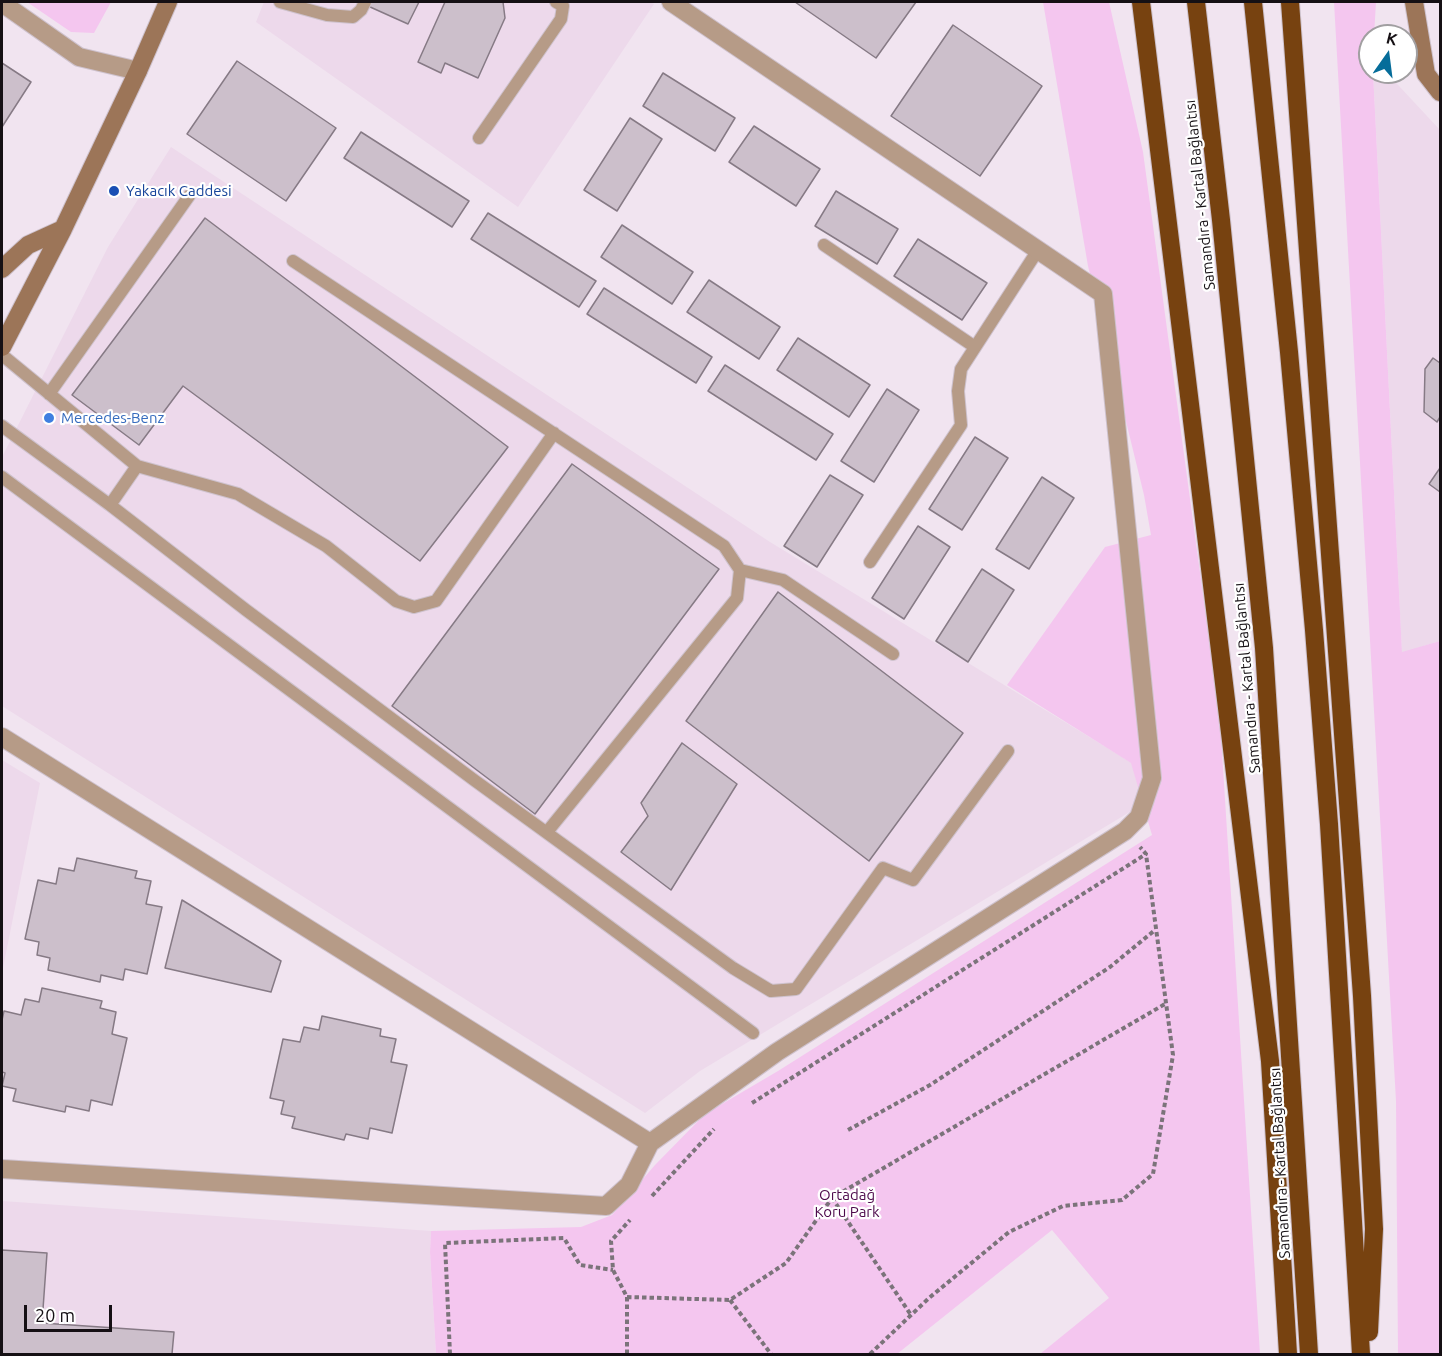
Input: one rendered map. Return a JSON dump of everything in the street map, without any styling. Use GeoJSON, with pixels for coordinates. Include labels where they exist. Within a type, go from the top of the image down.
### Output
{"type":"FeatureCollection","features":[{"type":"Feature","properties":{"kind":"highway"},"geometry":{"type":"LineString","coordinates":[[1141,2],[1270,1061],[1288,1354]]}},
{"type":"Feature","properties":{"kind":"highway","name":"Samandıra - Kartal Bağlantısı"},"geometry":{"type":"LineString","coordinates":[[1196,2],[1221,220],[1264,648],[1309,1354]]}},
{"type":"Feature","properties":{"kind":"highway"},"geometry":{"type":"LineString","coordinates":[[1253,2],[1289,352],[1314,630],[1329,824],[1361,1354]]}},
{"type":"Feature","properties":{"kind":"highway"},"geometry":{"type":"LineString","coordinates":[[1290,5],[1363,1019],[1374,1228],[1368,1354]]}},
{"type":"Feature","properties":{"kind":"main road"},"geometry":{"type":"LineString","coordinates":[[2,347],[63,229],[138,72],[168,2]]}},
{"type":"Feature","properties":{"kind":"main road"},"geometry":{"type":"LineString","coordinates":[[1414,2],[1426,74],[1440,92]]}},
{"type":"Feature","properties":{"kind":"main road"},"geometry":{"type":"LineString","coordinates":[[2,269],[28,245],[63,229]]}},
{"type":"Feature","properties":{"kind":"street"},"geometry":{"type":"LineString","coordinates":[[2,1169],[606,1206],[629,1185],[650,1143],[777,1052],[1125,831],[1139,817],[1152,778],[1103,294],[671,2]]}},
{"type":"Feature","properties":{"kind":"street"},"geometry":{"type":"LineString","coordinates":[[2,3],[80,57],[138,72]]}},
{"type":"Feature","properties":{"kind":"street"},"geometry":{"type":"LineString","coordinates":[[2,737],[650,1143]]}},
{"type":"Feature","properties":{"kind":"lane"},"geometry":{"type":"LineString","coordinates":[[280,2],[327,15],[353,17],[361,10],[365,2]]}},
{"type":"Feature","properties":{"kind":"lane"},"geometry":{"type":"LineString","coordinates":[[479,138],[561,19],[563,6],[556,2]]}},
{"type":"Feature","properties":{"kind":"lane"},"geometry":{"type":"LineString","coordinates":[[49,394],[189,196]]}},
{"type":"Feature","properties":{"kind":"lane"},"geometry":{"type":"LineString","coordinates":[[824,245],[975,348]]}},
{"type":"Feature","properties":{"kind":"lane"},"geometry":{"type":"LineString","coordinates":[[870,562],[961,425],[958,391],[961,369],[1038,250]]}},
{"type":"Feature","properties":{"kind":"lane"},"geometry":{"type":"LineString","coordinates":[[293,261],[724,546],[740,570],[737,598],[547,832]]}},
{"type":"Feature","properties":{"kind":"lane"},"geometry":{"type":"LineString","coordinates":[[2,356],[137,466],[238,494],[326,546],[396,601],[414,607],[436,601],[554,433]]}},
{"type":"Feature","properties":{"kind":"lane"},"geometry":{"type":"LineString","coordinates":[[2,426],[547,832],[733,968],[771,991],[796,989],[883,868],[913,880],[1008,751]]}},
{"type":"Feature","properties":{"kind":"lane"},"geometry":{"type":"LineString","coordinates":[[110,505],[137,466]]}},
{"type":"Feature","properties":{"kind":"lane"},"geometry":{"type":"LineString","coordinates":[[2,477],[753,1033]]}},
{"type":"Feature","properties":{"kind":"lane"},"geometry":{"type":"LineString","coordinates":[[740,570],[783,580],[893,654]]}},
{"type":"Feature","properties":{"kind":"path"},"geometry":{"type":"LineString","coordinates":[[870,1354],[911,1315],[1009,1232],[1063,1206],[1122,1200],[1153,1174],[1173,1055],[1146,854],[1125,831]]}},
{"type":"Feature","properties":{"kind":"path"},"geometry":{"type":"LineString","coordinates":[[751,1103],[1146,854]]}},
{"type":"Feature","properties":{"kind":"path"},"geometry":{"type":"LineString","coordinates":[[848,1130],[930,1084],[1100,974],[1156,929]]}},
{"type":"Feature","properties":{"kind":"path"},"geometry":{"type":"LineString","coordinates":[[627,1297],[730,1300],[786,1263],[832,1198],[1166,1004]]}},
{"type":"Feature","properties":{"kind":"path"},"geometry":{"type":"LineString","coordinates":[[650,1198],[720,1122]]}},
{"type":"Feature","properties":{"kind":"path"},"geometry":{"type":"LineString","coordinates":[[832,1198],[911,1315]]}},
{"type":"Feature","properties":{"kind":"path"},"geometry":{"type":"LineString","coordinates":[[627,1354],[627,1297],[613,1270],[611,1241],[634,1215]]}},
{"type":"Feature","properties":{"kind":"path"},"geometry":{"type":"LineString","coordinates":[[450,1354],[445,1243],[564,1238],[580,1265],[613,1270]]}},
{"type":"Feature","properties":{"kind":"path"},"geometry":{"type":"LineString","coordinates":[[730,1300],[771,1354]]}},
{"type":"Feature","properties":{"kind":"shaded area"},"geometry":{"type":"Polygon","coordinates":[[[264,2],[650,2],[654,4],[518,207],[256,22],[264,2]]]}},
{"type":"Feature","properties":{"kind":"shaded area"},"geometry":{"type":"Polygon","coordinates":[[[1374,84],[1397,84],[1440,130],[1440,641],[1402,653],[1374,84]]]}},
{"type":"Feature","properties":{"kind":"shaded area"},"geometry":{"type":"Polygon","coordinates":[[[171,147],[770,542],[1132,763],[1143,804],[700,1071],[645,1113],[2,706],[2,457],[108,247],[171,147]]]}},
{"type":"Feature","properties":{"kind":"shaded area"},"geometry":{"type":"Polygon","coordinates":[[[2,760],[40,783],[2,973],[2,760]]]}},
{"type":"Feature","properties":{"kind":"shaded area"},"geometry":{"type":"Polygon","coordinates":[[[2,1201],[431,1231],[430,1252],[436,1354],[2,1354],[2,1201]]]}},
{"type":"Feature","properties":{"kind":"green space"},"geometry":{"type":"Polygon","coordinates":[[[27,2],[111,2],[94,33],[71,32],[27,2]]]}},
{"type":"Feature","properties":{"kind":"green space","name":"Ortadağ Koru Park"},"geometry":{"type":"Polygon","coordinates":[[[1043,2],[1109,2],[1143,152],[1220,720],[1260,1354],[1040,1354],[1109,1298],[1052,1230],[897,1354],[436,1354],[430,1252],[431,1231],[581,1227],[612,1215],[655,1165],[705,1114],[778,1071],[1152,835],[1131,763],[1007,685],[1105,547],[1151,535],[1144,495],[1088,266],[1043,2]]]}},
{"type":"Feature","properties":{"kind":"green space"},"geometry":{"type":"Polygon","coordinates":[[[1334,2],[1376,2],[1375,24],[1358,24],[1358,84],[1374,84],[1402,652],[1440,641],[1440,1354],[1398,1354],[1396,1101],[1334,2]]]}},
{"type":"Feature","properties":{"kind":"building"},"geometry":{"type":"Polygon","coordinates":[[[359,2],[419,2],[408,24],[359,2]]]}},
{"type":"Feature","properties":{"kind":"building"},"geometry":{"type":"Polygon","coordinates":[[[445,2],[503,2],[505,18],[478,78],[445,63],[441,73],[418,62],[445,2]]]}},
{"type":"Feature","properties":{"kind":"building"},"geometry":{"type":"Polygon","coordinates":[[[795,2],[916,2],[876,58],[795,2]]]}},
{"type":"Feature","properties":{"kind":"building"},"geometry":{"type":"Polygon","coordinates":[[[953,25],[1042,86],[980,176],[891,116],[953,25]]]}},
{"type":"Feature","properties":{"kind":"building"},"geometry":{"type":"Polygon","coordinates":[[[237,61],[336,128],[286,201],[187,134],[237,61]]]}},
{"type":"Feature","properties":{"kind":"building"},"geometry":{"type":"Polygon","coordinates":[[[2,63],[31,82],[2,127],[2,63]]]}},
{"type":"Feature","properties":{"kind":"building"},"geometry":{"type":"Polygon","coordinates":[[[663,73],[735,118],[715,151],[643,106],[663,73]]]}},
{"type":"Feature","properties":{"kind":"building"},"geometry":{"type":"Polygon","coordinates":[[[630,118],[662,139],[617,211],[584,190],[630,118]]]}},
{"type":"Feature","properties":{"kind":"building"},"geometry":{"type":"Polygon","coordinates":[[[754,126],[820,169],[796,206],[729,162],[754,126]]]}},
{"type":"Feature","properties":{"kind":"building"},"geometry":{"type":"Polygon","coordinates":[[[361,132],[469,201],[452,227],[344,158],[361,132]]]}},
{"type":"Feature","properties":{"kind":"building"},"geometry":{"type":"Polygon","coordinates":[[[836,191],[898,229],[877,264],[815,226],[836,191]]]}},
{"type":"Feature","properties":{"kind":"building"},"geometry":{"type":"Polygon","coordinates":[[[488,213],[596,281],[579,307],[471,239],[488,213]]]}},
{"type":"Feature","properties":{"kind":"building"},"geometry":{"type":"Polygon","coordinates":[[[205,218],[508,447],[420,561],[183,386],[139,445],[72,395],[205,218]]]}},
{"type":"Feature","properties":{"kind":"building"},"geometry":{"type":"Polygon","coordinates":[[[622,225],[693,272],[672,304],[601,257],[622,225]]]}},
{"type":"Feature","properties":{"kind":"building"},"geometry":{"type":"Polygon","coordinates":[[[918,239],[987,283],[962,320],[894,276],[918,239]]]}},
{"type":"Feature","properties":{"kind":"building"},"geometry":{"type":"Polygon","coordinates":[[[709,280],[780,327],[759,359],[687,312],[709,280]]]}},
{"type":"Feature","properties":{"kind":"building"},"geometry":{"type":"Polygon","coordinates":[[[604,288],[712,357],[696,383],[587,314],[604,288]]]}},
{"type":"Feature","properties":{"kind":"building"},"geometry":{"type":"Polygon","coordinates":[[[798,338],[870,385],[849,417],[777,370],[798,338]]]}},
{"type":"Feature","properties":{"kind":"building"},"geometry":{"type":"Polygon","coordinates":[[[1433,358],[1440,363],[1440,417],[1437,422],[1424,412],[1425,369],[1433,358]]]}},
{"type":"Feature","properties":{"kind":"building"},"geometry":{"type":"Polygon","coordinates":[[[725,365],[833,434],[816,460],[708,391],[725,365]]]}},
{"type":"Feature","properties":{"kind":"building"},"geometry":{"type":"Polygon","coordinates":[[[887,389],[919,410],[874,482],[841,461],[887,389]]]}},
{"type":"Feature","properties":{"kind":"building"},"geometry":{"type":"Polygon","coordinates":[[[975,437],[1008,458],[962,530],[929,509],[975,437]]]}},
{"type":"Feature","properties":{"kind":"building"},"geometry":{"type":"Polygon","coordinates":[[[572,464],[719,569],[535,814],[392,706],[572,464]]]}},
{"type":"Feature","properties":{"kind":"building"},"geometry":{"type":"Polygon","coordinates":[[[1440,468],[1440,492],[1429,484],[1440,468]]]}},
{"type":"Feature","properties":{"kind":"building"},"geometry":{"type":"Polygon","coordinates":[[[830,475],[863,495],[817,567],[784,546],[830,475]]]}},
{"type":"Feature","properties":{"kind":"building"},"geometry":{"type":"Polygon","coordinates":[[[1042,477],[1074,498],[1029,569],[996,549],[1042,477]]]}},
{"type":"Feature","properties":{"kind":"building"},"geometry":{"type":"Polygon","coordinates":[[[918,526],[950,547],[904,619],[872,598],[918,526]]]}},
{"type":"Feature","properties":{"kind":"building"},"geometry":{"type":"Polygon","coordinates":[[[982,569],[1014,590],[968,662],[936,641],[982,569]]]}},
{"type":"Feature","properties":{"kind":"building"},"geometry":{"type":"Polygon","coordinates":[[[778,592],[963,733],[869,861],[686,721],[778,592]]]}},
{"type":"Feature","properties":{"kind":"building"},"geometry":{"type":"Polygon","coordinates":[[[682,743],[737,784],[671,890],[621,852],[648,816],[641,803],[682,743]]]}},
{"type":"Feature","properties":{"kind":"building"},"geometry":{"type":"Polygon","coordinates":[[[77,858],[137,871],[135,878],[151,881],[146,904],[162,907],[147,974],[125,969],[123,980],[101,975],[100,982],[48,970],[50,958],[37,955],[39,942],[25,939],[38,880],[56,884],[59,868],[74,871],[77,858]]]}},
{"type":"Feature","properties":{"kind":"building"},"geometry":{"type":"Polygon","coordinates":[[[182,900],[281,961],[271,992],[165,968],[182,900]]]}},
{"type":"Feature","properties":{"kind":"building"},"geometry":{"type":"Polygon","coordinates":[[[42,988],[102,1001],[100,1008],[116,1012],[112,1034],[127,1038],[112,1105],[91,1100],[89,1111],[66,1106],[65,1112],[13,1101],[16,1089],[2,1086],[5,1073],[2,1072],[4,1011],[21,1015],[25,999],[39,1002],[42,988]]]}},
{"type":"Feature","properties":{"kind":"building"},"geometry":{"type":"Polygon","coordinates":[[[322,1016],[381,1029],[380,1036],[396,1039],[391,1062],[407,1065],[392,1133],[370,1128],[368,1139],[346,1134],[344,1140],[292,1128],[295,1117],[281,1114],[284,1101],[270,1098],[283,1039],[300,1042],[304,1027],[319,1030],[322,1016]]]}},
{"type":"Feature","properties":{"kind":"building"},"geometry":{"type":"Polygon","coordinates":[[[2,1250],[47,1253],[42,1323],[174,1332],[172,1354],[2,1354],[2,1250]]]}},
{"type":"Feature","properties":{"kind":"place","name":"Yakacık Caddesi"},"geometry":{"type":"Point","coordinates":[114,191]}},
{"type":"Feature","properties":{"kind":"place","name":"Mercedes-Benz"},"geometry":{"type":"Point","coordinates":[49,418]}}]}
